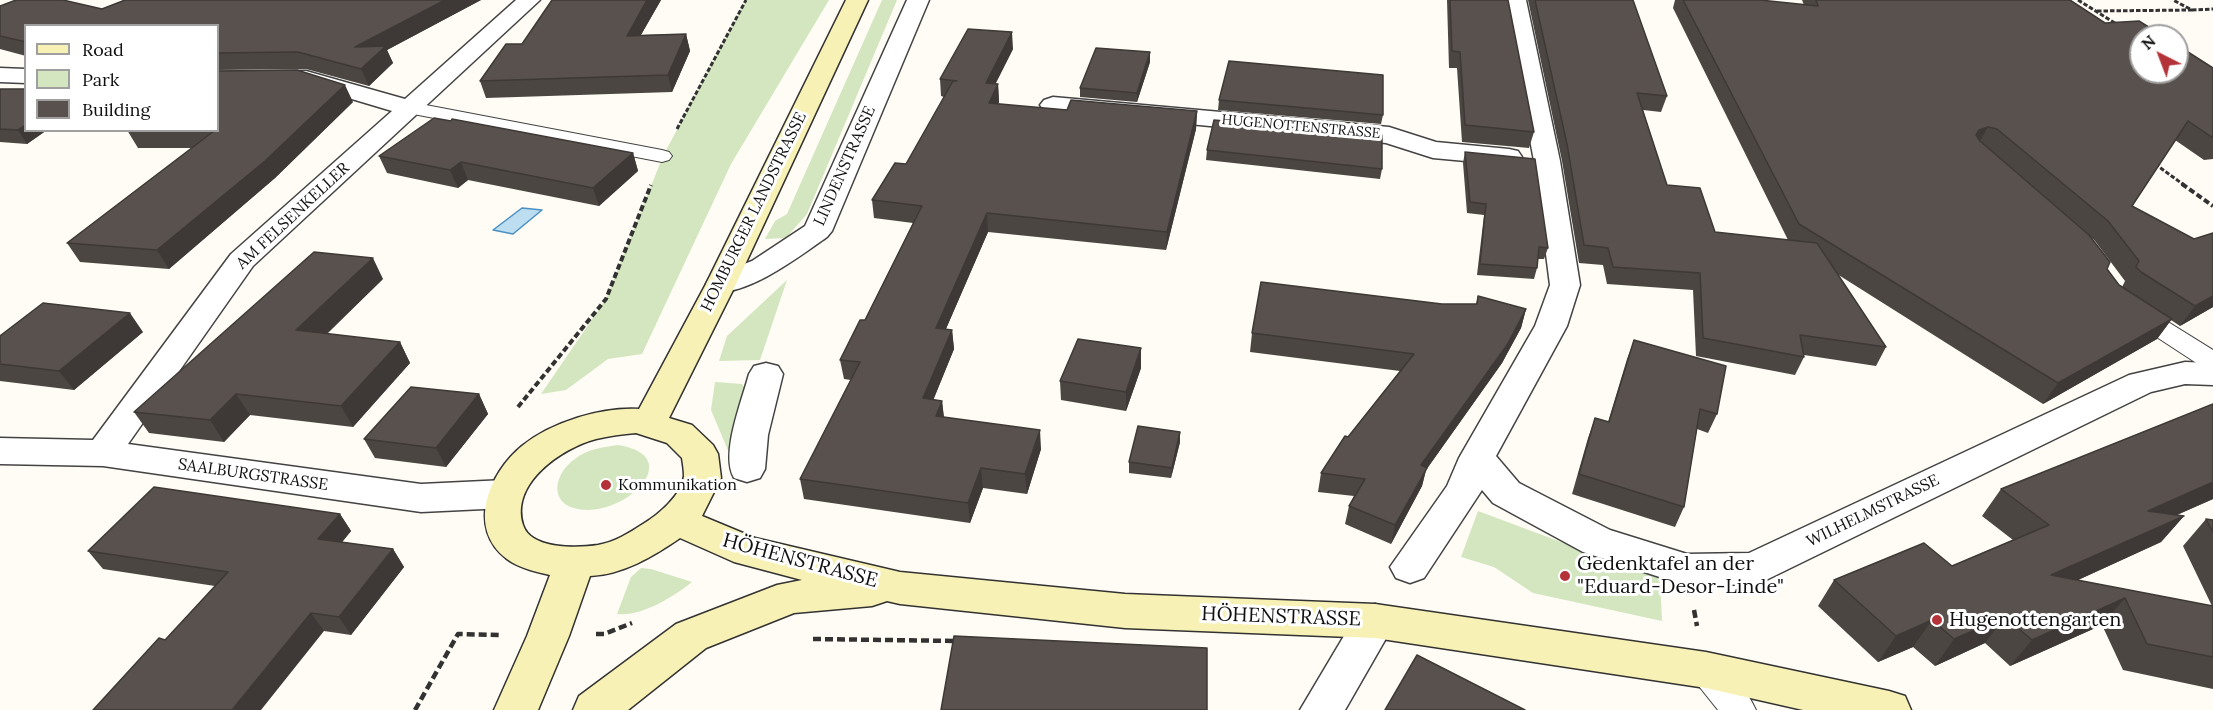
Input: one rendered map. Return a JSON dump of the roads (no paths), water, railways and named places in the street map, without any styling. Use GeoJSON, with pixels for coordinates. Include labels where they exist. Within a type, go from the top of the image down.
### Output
{"type":"FeatureCollection","features":[{"type":"Feature","properties":{"kind":"street","name":"AM FELSENKELLER"},"geometry":{"type":"LineString","coordinates":[[103,453],[242,261],[529,0]]}},
{"type":"Feature","properties":{"kind":"street","name":"HOMBURGER LANDSTRASSE"},"geometry":{"type":"LineString","coordinates":[[649,423],[721,284],[856,0]]}},
{"type":"Feature","properties":{"kind":"street","name":"LINDENSTRASSE"},"geometry":{"type":"LineString","coordinates":[[721,284],[763,267],[817,231],[918,0]]}},
{"type":"Feature","properties":{"kind":"street"},"geometry":{"type":"LineString","coordinates":[[1410,567],[1470,475],[1551,326],[1565,285],[1547,161],[1515,0]]}},
{"type":"Feature","properties":{"kind":"street"},"geometry":{"type":"LineString","coordinates":[[0,75],[24,76]]}},
{"type":"Feature","properties":{"kind":"street"},"geometry":{"type":"LineString","coordinates":[[219,79],[306,78],[410,108]]}},
{"type":"Feature","properties":{"kind":"street","name":"HUGENOTTENSTRASSE"},"geometry":{"type":"LineString","coordinates":[[1053,105],[1389,135],[1433,150],[1547,161]]}},
{"type":"Feature","properties":{"kind":"street","name":"WILHELMSTRASSE"},"geometry":{"type":"LineString","coordinates":[[1470,475],[1597,541],[1687,570],[1754,568],[2141,383],[2185,373],[2213,374]]}},
{"type":"Feature","properties":{"kind":"street"},"geometry":{"type":"LineString","coordinates":[[747,469],[750,435],[766,374]]}},
{"type":"Feature","properties":{"kind":"street"},"geometry":{"type":"LineString","coordinates":[[611,422],[649,423],[661,424],[681,433],[695,445],[702,462],[702,481],[693,501],[677,521],[655,538],[627,552],[597,560],[575,562],[541,558],[520,548],[507,532],[502,514],[505,494],[517,474],[534,456],[557,441],[584,429],[611,422]]}},
{"type":"Feature","properties":{"kind":"street","name":"SAALBURGSTRASSE"},"geometry":{"type":"LineString","coordinates":[[0,451],[103,453],[421,498],[505,494]]}},
{"type":"Feature","properties":{"kind":"street","name":"HÖHENSTRASSE"},"geometry":{"type":"LineString","coordinates":[[677,521],[748,551],[900,588],[1125,611],[1375,621],[1706,670],[1889,710]]}},
{"type":"Feature","properties":{"kind":"street"},"geometry":{"type":"LineString","coordinates":[[516,710],[548,636],[575,562]]}},
{"type":"Feature","properties":{"kind":"street"},"geometry":{"type":"LineString","coordinates":[[595,710],[692,636],[791,597],[900,588]]}},
{"type":"Feature","properties":{"kind":"street"},"geometry":{"type":"LineString","coordinates":[[1322,710],[1375,621]]}},
{"type":"Feature","properties":{"kind":"lane"},"geometry":{"type":"LineString","coordinates":[[410,108],[663,156]]}},
{"type":"Feature","properties":{"kind":"lane"},"geometry":{"type":"LineString","coordinates":[[2116,299],[2213,362]]}},
{"type":"Feature","properties":{"kind":"lane"},"geometry":{"type":"LineString","coordinates":[[1706,670],[1739,710]]}},
{"type":"Feature","properties":{"kind":"water"},"geometry":{"type":"Polygon","coordinates":[[[522,208],[542,210],[513,234],[493,230],[522,208]]]}},
{"type":"Feature","properties":{"kind":"place","name":"Kommunikation"},"geometry":{"type":"Point","coordinates":[606,485]}},
{"type":"Feature","properties":{"kind":"place","name":"Gedenktafel an der \"Eduard-Desor-Linde\""},"geometry":{"type":"Point","coordinates":[1565,576]}},
{"type":"Feature","properties":{"kind":"place","name":"Hugenottengarten"},"geometry":{"type":"Point","coordinates":[1937,620]}}]}
